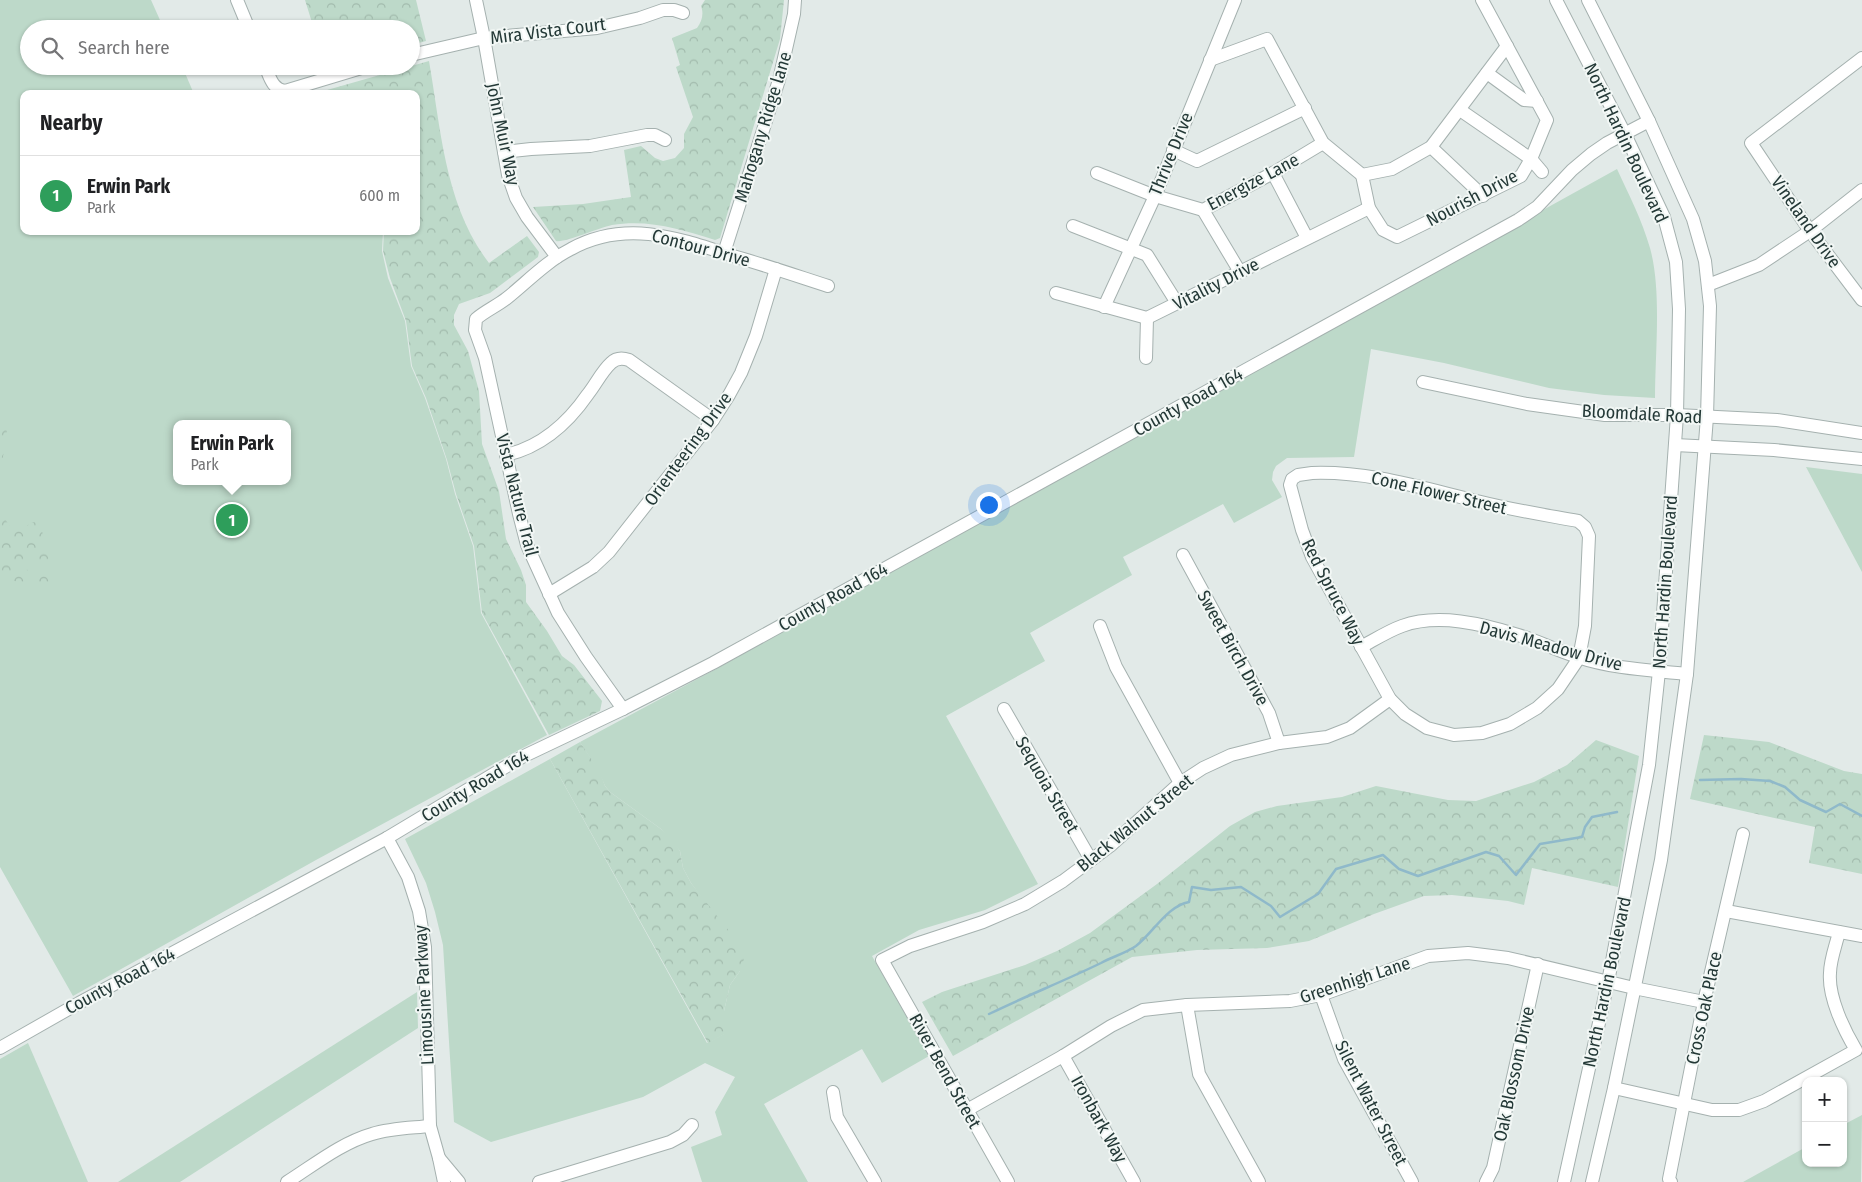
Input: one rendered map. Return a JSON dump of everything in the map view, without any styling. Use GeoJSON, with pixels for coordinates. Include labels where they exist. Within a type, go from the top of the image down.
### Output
{"type":"FeatureCollection","features":[{"type":"Feature","properties":{"kind":"street"},"geometry":{"type":"LineString","coordinates":[[237,0],[245,20]]}},
{"type":"Feature","properties":{"kind":"street","name":"John Muir Way"},"geometry":{"type":"LineString","coordinates":[[476,0],[508,175],[516,198],[527,217],[556,257]]}},
{"type":"Feature","properties":{"kind":"street","name":"Mahogany Ridge lane"},"geometry":{"type":"LineString","coordinates":[[724,253],[779,80],[794,14],[794,0]]}},
{"type":"Feature","properties":{"kind":"street","name":"Thrive Drive"},"geometry":{"type":"LineString","coordinates":[[1104,307],[1154,196],[1235,0]]}},
{"type":"Feature","properties":{"kind":"street","name":"Nourish Drive"},"geometry":{"type":"LineString","coordinates":[[1362,175],[1369,208],[1383,230],[1397,237],[1521,176],[1547,120],[1482,0]]}},
{"type":"Feature","properties":{"kind":"street","name":"North Hardin Boulevard"},"geometry":{"type":"LineString","coordinates":[[1556,0],[1625,134],[1664,216],[1676,262],[1679,309],[1675,446],[1659,671],[1649,765],[1608,982],[1564,1182]]}},
{"type":"Feature","properties":{"kind":"street","name":"North Hardin Boulevard"},"geometry":{"type":"LineString","coordinates":[[1588,0],[1649,122],[1693,219],[1705,261],[1710,306],[1707,417],[1687,674],[1661,860],[1614,1088],[1592,1182]]}},
{"type":"Feature","properties":{"kind":"street","name":"Mira Vista Court"},"geometry":{"type":"LineString","coordinates":[[420,53],[484,38],[597,28],[640,18],[663,10],[683,12]]}},
{"type":"Feature","properties":{"kind":"street"},"geometry":{"type":"LineString","coordinates":[[1210,60],[1267,39],[1306,108],[1323,143],[1362,175],[1392,169],[1431,148],[1507,46]]}},
{"type":"Feature","properties":{"kind":"street","name":"Vineland Drive"},"geometry":{"type":"LineString","coordinates":[[1862,58],[1751,143],[1810,231],[1862,300]]}},
{"type":"Feature","properties":{"kind":"street"},"geometry":{"type":"LineString","coordinates":[[1487,73],[1524,100],[1536,100]]}},
{"type":"Feature","properties":{"kind":"street"},"geometry":{"type":"LineString","coordinates":[[269,75],[279,90]]}},
{"type":"Feature","properties":{"kind":"street"},"geometry":{"type":"LineString","coordinates":[[291,90],[339,75]]}},
{"type":"Feature","properties":{"kind":"street"},"geometry":{"type":"LineString","coordinates":[[1173,150],[1197,162],[1306,108]]}},
{"type":"Feature","properties":{"kind":"street"},"geometry":{"type":"LineString","coordinates":[[1460,110],[1531,158],[1542,172]]}},
{"type":"Feature","properties":{"kind":"street","name":"County Road 164"},"geometry":{"type":"LineString","coordinates":[[0,1048],[79,1003],[387,838],[522,757],[623,709],[722,658],[1518,220],[1537,207],[1572,170],[1591,154],[1649,122]]}},
{"type":"Feature","properties":{"kind":"street"},"geometry":{"type":"LineString","coordinates":[[504,152],[531,148],[590,146],[647,135],[654,135],[665,140]]}},
{"type":"Feature","properties":{"kind":"street","name":"Energize Lane"},"geometry":{"type":"LineString","coordinates":[[1097,173],[1154,196],[1203,210],[1323,143]]}},
{"type":"Feature","properties":{"kind":"street"},"geometry":{"type":"LineString","coordinates":[[1431,148],[1483,196]]}},
{"type":"Feature","properties":{"kind":"street"},"geometry":{"type":"LineString","coordinates":[[1273,172],[1307,238]]}},
{"type":"Feature","properties":{"kind":"street"},"geometry":{"type":"LineString","coordinates":[[1708,285],[1759,265],[1810,231],[1862,190]]}},
{"type":"Feature","properties":{"kind":"street","name":"Vitality Drive"},"geometry":{"type":"LineString","coordinates":[[1147,318],[1369,208]]}},
{"type":"Feature","properties":{"kind":"street"},"geometry":{"type":"LineString","coordinates":[[1203,210],[1240,272]]}},
{"type":"Feature","properties":{"kind":"street"},"geometry":{"type":"LineString","coordinates":[[1073,226],[1147,255],[1177,303]]}},
{"type":"Feature","properties":{"kind":"street","name":"Contour Drive"},"geometry":{"type":"LineString","coordinates":[[476,319],[500,303],[556,257],[572,248],[596,239],[624,233],[649,233],[680,239],[828,286]]}},
{"type":"Feature","properties":{"kind":"street","name":"Orienteering Drive"},"geometry":{"type":"LineString","coordinates":[[549,594],[593,567],[609,552],[713,420],[741,373],[756,336],[776,269]]}},
{"type":"Feature","properties":{"kind":"street"},"geometry":{"type":"LineString","coordinates":[[1056,293],[1147,318],[1146,358]]}},
{"type":"Feature","properties":{"kind":"street","name":"Vista Nature Trail"},"geometry":{"type":"LineString","coordinates":[[476,319],[475,330],[485,358],[527,545],[549,594],[570,633],[623,709]]}},
{"type":"Feature","properties":{"kind":"street"},"geometry":{"type":"LineString","coordinates":[[506,455],[524,450],[556,431],[582,403],[611,363],[620,359],[629,360],[713,420]]}},
{"type":"Feature","properties":{"kind":"street","name":"Bloomdale Road"},"geometry":{"type":"LineString","coordinates":[[1423,382],[1527,404],[1605,415],[1677,415],[1777,420],[1862,433]]}},
{"type":"Feature","properties":{"kind":"street","name":"Bloomdale Road"},"geometry":{"type":"LineString","coordinates":[[1675,446],[1774,450],[1862,459]]}},
{"type":"Feature","properties":{"kind":"street","name":"Cone Flower Street"},"geometry":{"type":"LineString","coordinates":[[1292,479],[1298,475],[1312,473],[1365,475],[1409,483],[1520,511],[1578,521],[1585,527],[1589,536],[1584,626],[1578,658]]}},
{"type":"Feature","properties":{"kind":"street","name":"Red Spruce Way"},"geometry":{"type":"LineString","coordinates":[[1292,479],[1291,491],[1302,530],[1312,556],[1361,647],[1390,699],[1405,714],[1427,728],[1454,735],[1482,733],[1510,724],[1537,708],[1558,689],[1578,658]]}},
{"type":"Feature","properties":{"kind":"street","name":"Sweet Birch Drive"},"geometry":{"type":"LineString","coordinates":[[1183,555],[1269,713],[1279,743]]}},
{"type":"Feature","properties":{"kind":"street","name":"Davis Meadow Drive"},"geometry":{"type":"LineString","coordinates":[[1361,647],[1402,626],[1426,621],[1449,621],[1487,627],[1518,635],[1578,658],[1613,667],[1687,674]]}},
{"type":"Feature","properties":{"kind":"street"},"geometry":{"type":"LineString","coordinates":[[1100,626],[1116,667],[1180,784]]}},
{"type":"Feature","properties":{"kind":"street","name":"Black Walnut Street"},"geometry":{"type":"LineString","coordinates":[[882,960],[910,946],[983,922],[1025,904],[1063,881],[1110,846],[1180,784],[1203,768],[1231,756],[1279,743],[1327,737],[1357,724],[1390,699]]}},
{"type":"Feature","properties":{"kind":"street","name":"Sequoia Street"},"geometry":{"type":"LineString","coordinates":[[1004,709],[1091,860]]}},
{"type":"Feature","properties":{"kind":"street","name":"Cross Oak Place"},"geometry":{"type":"LineString","coordinates":[[1671,1182],[1669,1179],[1704,1002],[1743,834]]}},
{"type":"Feature","properties":{"kind":"street","name":"Limousine Parkway"},"geometry":{"type":"LineString","coordinates":[[387,838],[408,877],[419,911],[425,947],[430,1126],[444,1182]]}},
{"type":"Feature","properties":{"kind":"street"},"geometry":{"type":"LineString","coordinates":[[1726,911],[1862,936]]}},
{"type":"Feature","properties":{"kind":"street"},"geometry":{"type":"LineString","coordinates":[[1614,1088],[1712,1110],[1739,1110],[1764,1101],[1856,1050],[1845,1031],[1835,1004],[1829,974],[1839,932]]}},
{"type":"Feature","properties":{"kind":"street","name":"Greenhigh Lane"},"geometry":{"type":"LineString","coordinates":[[967,1110],[1063,1056],[1111,1026],[1143,1010],[1187,1005],[1290,1001],[1320,995],[1428,956],[1468,953],[1508,958],[1634,988],[1704,1002]]}},
{"type":"Feature","properties":{"kind":"street","name":"River Bend Street"},"geometry":{"type":"LineString","coordinates":[[882,960],[1008,1182]]}},
{"type":"Feature","properties":{"kind":"street","name":"Oak Blossom Drive"},"geometry":{"type":"LineString","coordinates":[[1486,1182],[1493,1168],[1538,964]]}},
{"type":"Feature","properties":{"kind":"street","name":"Silent Water Street"},"geometry":{"type":"LineString","coordinates":[[1320,995],[1344,1059],[1412,1182]]}},
{"type":"Feature","properties":{"kind":"street"},"geometry":{"type":"LineString","coordinates":[[1187,1005],[1199,1074],[1259,1182]]}},
{"type":"Feature","properties":{"kind":"street","name":"Ironbark Way"},"geometry":{"type":"LineString","coordinates":[[1063,1056],[1134,1182]]}},
{"type":"Feature","properties":{"kind":"street"},"geometry":{"type":"LineString","coordinates":[[833,1092],[837,1117],[875,1182]]}},
{"type":"Feature","properties":{"kind":"street"},"geometry":{"type":"LineString","coordinates":[[540,1182],[572,1177],[670,1142],[682,1135],[692,1125]]}},
{"type":"Feature","properties":{"kind":"street"},"geometry":{"type":"LineString","coordinates":[[287,1182],[355,1140],[374,1133],[398,1128],[430,1126]]}},
{"type":"Feature","properties":{"kind":"street","name":"Limousine Parkway"},"geometry":{"type":"LineString","coordinates":[[439,1158],[459,1182]]}},
{"type":"Feature","properties":{"kind":"green space"},"geometry":{"type":"Polygon","coordinates":[[[0,0],[151,0],[160,20],[20,20],[20,75],[186,75],[192,90],[20,90],[20,235],[383,235],[382,251],[388,278],[405,321],[411,366],[425,398],[473,546],[481,613],[547,735],[316,860],[73,996],[0,867],[0,0]]]}},
{"type":"Feature","properties":{"kind":"green space"},"geometry":{"type":"Polygon","coordinates":[[[305,0],[416,0],[426,41],[420,43],[420,20],[311,20],[305,0]]]}},
{"type":"Feature","properties":{"kind":"green space"},"geometry":{"type":"Polygon","coordinates":[[[705,0],[784,0],[780,39],[720,238],[715,240],[664,226],[625,223],[612,225],[567,240],[556,241],[533,207],[583,204],[631,197],[624,150],[641,146],[655,158],[663,161],[675,158],[684,148],[684,134],[693,117],[676,67],[680,65],[672,38],[697,28],[702,17],[701,6],[705,0]]]}},
{"type":"Feature","properties":{"kind":"green space"},"geometry":{"type":"Polygon","coordinates":[[[429,61],[447,167],[463,217],[474,241],[489,263],[527,236],[539,252],[538,257],[490,293],[459,304],[454,315],[454,325],[468,351],[479,391],[482,444],[499,491],[506,539],[526,585],[526,602],[562,656],[574,665],[602,701],[600,711],[549,735],[482,613],[474,546],[426,398],[412,366],[406,321],[390,278],[383,251],[384,235],[420,235],[420,90],[327,90],[380,75],[420,75],[420,64],[429,61]]]}},
{"type":"Feature","properties":{"kind":"green space"},"geometry":{"type":"Polygon","coordinates":[[[1617,169],[1643,228],[1654,265],[1657,302],[1655,398],[1604,395],[1549,388],[1444,363],[1371,349],[1354,457],[1287,458],[1276,466],[1273,472],[1272,480],[1282,497],[1234,523],[1223,504],[1123,557],[1132,575],[1030,633],[1045,661],[946,716],[1038,884],[985,910],[919,930],[872,956],[929,1056],[882,1083],[862,1049],[764,1104],[808,1182],[702,1182],[691,1147],[722,1135],[715,1112],[735,1077],[705,1063],[643,1097],[491,1142],[454,1122],[443,945],[426,883],[405,839],[550,759],[707,1043],[724,1034],[724,1011],[730,985],[740,971],[713,913],[691,883],[683,868],[680,851],[661,829],[610,792],[580,742],[716,669],[1617,169]]]}},
{"type":"Feature","properties":{"kind":"green space"},"geometry":{"type":"Polygon","coordinates":[[[0,426],[5,427],[7,432],[0,475],[0,426]]]}},
{"type":"Feature","properties":{"kind":"green space"},"geometry":{"type":"Polygon","coordinates":[[[1806,467],[1862,474],[1862,572],[1806,467]]]}},
{"type":"Feature","properties":{"kind":"green space"},"geometry":{"type":"Polygon","coordinates":[[[0,511],[14,533],[33,522],[39,523],[51,557],[42,564],[32,558],[23,565],[30,573],[50,569],[55,580],[35,588],[0,576],[0,511]]]}},
{"type":"Feature","properties":{"kind":"green space"},"geometry":{"type":"Polygon","coordinates":[[[1704,735],[1769,742],[1844,771],[1862,774],[1862,874],[1809,863],[1815,827],[1690,799],[1704,735]]]}},
{"type":"Feature","properties":{"kind":"green space"},"geometry":{"type":"Polygon","coordinates":[[[1596,740],[1639,756],[1618,887],[1532,868],[1524,905],[1508,901],[1452,895],[1424,896],[1309,941],[1267,948],[1197,950],[1132,957],[953,1056],[922,1002],[942,992],[1025,965],[1057,951],[1090,933],[1157,884],[1230,826],[1255,812],[1277,806],[1342,797],[1376,786],[1448,800],[1476,801],[1534,782],[1567,765],[1596,740]]]}},
{"type":"Feature","properties":{"kind":"green space"},"geometry":{"type":"Polygon","coordinates":[[[580,742],[600,772],[605,786],[610,792],[672,839],[680,851],[683,868],[691,883],[741,946],[744,959],[740,971],[730,985],[724,1011],[725,1034],[708,1043],[550,759],[580,742]]]}},
{"type":"Feature","properties":{"kind":"green space"},"geometry":{"type":"Polygon","coordinates":[[[417,992],[418,1028],[180,1182],[118,1182],[417,992]]]}},
{"type":"Feature","properties":{"kind":"green space"},"geometry":{"type":"Polygon","coordinates":[[[28,1043],[88,1182],[0,1182],[0,1059],[28,1043]]]}},
{"type":"Feature","properties":{"kind":"green space"},"geometry":{"type":"Polygon","coordinates":[[[1862,1115],[1861,1182],[1743,1182],[1802,1149],[1802,1167],[1847,1167],[1847,1123],[1862,1115]]]}},
{"type":"Feature","properties":{"kind":"waterway"},"geometry":{"type":"LineString","coordinates":[[1700,780],[1741,779],[1770,781],[1785,787],[1800,800],[1826,812],[1840,804],[1862,816]]}},
{"type":"Feature","properties":{"kind":"waterway"},"geometry":{"type":"LineString","coordinates":[[989,1014],[1136,946],[1167,914],[1189,902],[1192,887],[1211,890],[1241,887],[1271,906],[1280,917],[1318,894],[1336,869],[1383,855],[1399,869],[1418,876],[1486,852],[1499,856],[1516,875],[1540,844],[1582,837],[1585,827],[1592,817],[1617,812]]}},
{"type":"Feature","properties":{"kind":"place","name":"Erwin Park"},"geometry":{"type":"Point","coordinates":[232,520]}}]}
